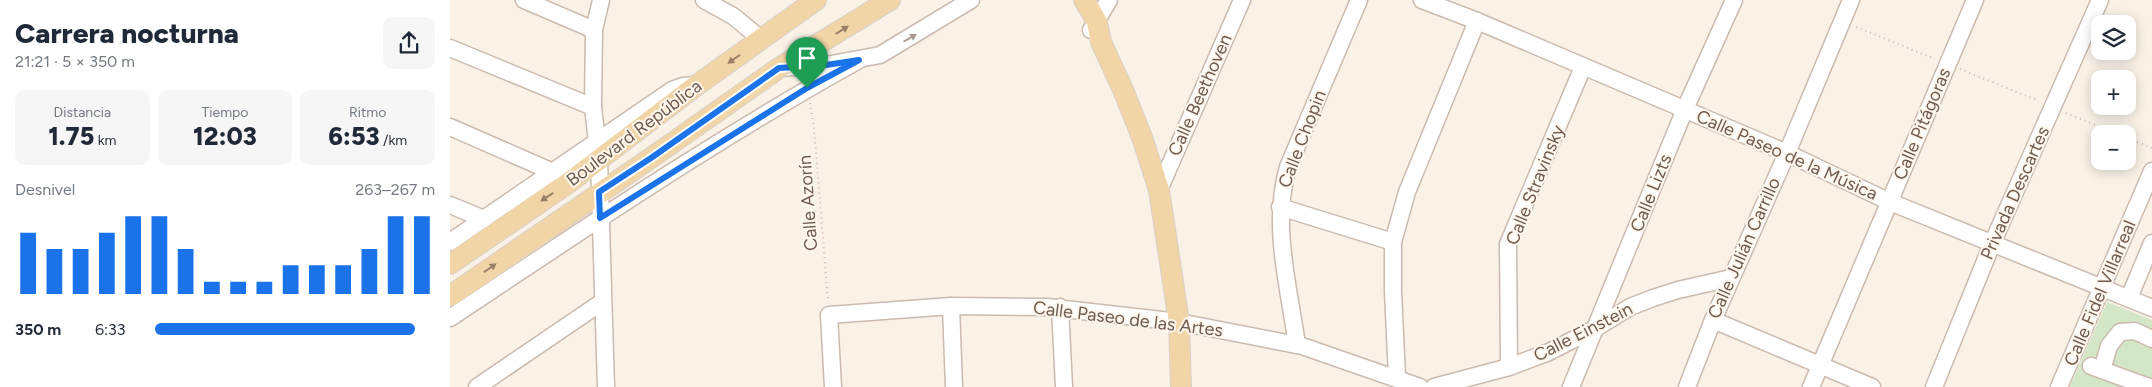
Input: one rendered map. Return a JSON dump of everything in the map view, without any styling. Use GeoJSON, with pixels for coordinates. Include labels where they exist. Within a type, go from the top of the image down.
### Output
{"type":"FeatureCollection","features":[{"type":"Feature","properties":{"kind":"main road","name":"Boulevard República"},"geometry":{"type":"LineString","coordinates":[[450,264],[567,184],[598,150],[698,85],[816,0]]}},
{"type":"Feature","properties":{"kind":"main road","name":"Boulevard República"},"geometry":{"type":"LineString","coordinates":[[450,296],[779,68],[890,0]]}},
{"type":"Feature","properties":{"kind":"main road"},"geometry":{"type":"LineString","coordinates":[[1070,0],[1096,31]]}},
{"type":"Feature","properties":{"kind":"main road"},"geometry":{"type":"LineString","coordinates":[[1084,0],[1143,140],[1159,190],[1179,322],[1181,387]]}},
{"type":"Feature","properties":{"kind":"street"},"geometry":{"type":"LineString","coordinates":[[524,0],[594,30]]}},
{"type":"Feature","properties":{"kind":"street"},"geometry":{"type":"LineString","coordinates":[[601,0],[594,30],[593,107],[598,150],[604,386]]}},
{"type":"Feature","properties":{"kind":"street"},"geometry":{"type":"LineString","coordinates":[[779,68],[826,65],[880,55],[971,0]]}},
{"type":"Feature","properties":{"kind":"street"},"geometry":{"type":"LineString","coordinates":[[1096,31],[1109,0]]}},
{"type":"Feature","properties":{"kind":"street","name":"Calle Beethoven"},"geometry":{"type":"LineString","coordinates":[[1159,190],[1242,0]]}},
{"type":"Feature","properties":{"kind":"street","name":"Calle Chopin"},"geometry":{"type":"LineString","coordinates":[[1297,344],[1280,229],[1282,187],[1288,167],[1359,0]]}},
{"type":"Feature","properties":{"kind":"street","name":"Calle Paseo de la Música"},"geometry":{"type":"LineString","coordinates":[[1422,0],[1477,21],[1685,109],[1786,153],[1890,202],[2152,308]]}},
{"type":"Feature","properties":{"kind":"street","name":"Calle Julián Carrillo"},"geometry":{"type":"LineString","coordinates":[[1687,387],[1713,320],[1851,0]]}},
{"type":"Feature","properties":{"kind":"street","name":"Calle Pitágoras"},"geometry":{"type":"LineString","coordinates":[[1812,387],[1975,0]]}},
{"type":"Feature","properties":{"kind":"street","name":"Privada Descartes"},"geometry":{"type":"LineString","coordinates":[[1934,387],[1992,244],[2100,0]]}},
{"type":"Feature","properties":{"kind":"street"},"geometry":{"type":"LineString","coordinates":[[712,2],[762,40]]}},
{"type":"Feature","properties":{"kind":"street","name":"Calle Lizts"},"geometry":{"type":"LineString","coordinates":[[1571,387],[1727,2]]}},
{"type":"Feature","properties":{"kind":"street"},"geometry":{"type":"LineString","coordinates":[[1397,378],[1393,242],[1407,192],[1477,21]]}},
{"type":"Feature","properties":{"kind":"street"},"geometry":{"type":"LineString","coordinates":[[450,48],[593,107]]}},
{"type":"Feature","properties":{"kind":"street"},"geometry":{"type":"LineString","coordinates":[[450,318],[600,218],[807,88],[859,60]]}},
{"type":"Feature","properties":{"kind":"street","name":"Calle Stravinsky"},"geometry":{"type":"LineString","coordinates":[[1509,367],[1508,244],[1583,67]]}},
{"type":"Feature","properties":{"kind":"street"},"geometry":{"type":"LineString","coordinates":[[450,127],[553,172]]}},
{"type":"Feature","properties":{"kind":"street"},"geometry":{"type":"LineString","coordinates":[[450,242],[553,172],[598,150]]}},
{"type":"Feature","properties":{"kind":"street","name":"Calle Fidel Villarreal"},"geometry":{"type":"LineString","coordinates":[[2059,387],[2150,180]]}},
{"type":"Feature","properties":{"kind":"street"},"geometry":{"type":"LineString","coordinates":[[450,205],[484,219]]}},
{"type":"Feature","properties":{"kind":"street"},"geometry":{"type":"LineString","coordinates":[[1280,207],[1393,242]]}},
{"type":"Feature","properties":{"kind":"street"},"geometry":{"type":"LineString","coordinates":[[2129,298],[2152,244]]}},
{"type":"Feature","properties":{"kind":"street","name":"Calle Einstein"},"geometry":{"type":"LineString","coordinates":[[1434,387],[1509,367],[1549,352],[1596,328],[1630,307],[1653,298],[1678,290],[1731,278]]}},
{"type":"Feature","properties":{"kind":"street"},"geometry":{"type":"LineString","coordinates":[[477,387],[602,302]]}},
{"type":"Feature","properties":{"kind":"street"},"geometry":{"type":"LineString","coordinates":[[951,306],[954,387]]}},
{"type":"Feature","properties":{"kind":"street","name":"Calle Paseo de las Artes"},"geometry":{"type":"LineString","coordinates":[[829,315],[951,306],[1060,307],[1179,322],[1297,344],[1420,387]]}},
{"type":"Feature","properties":{"kind":"street"},"geometry":{"type":"LineString","coordinates":[[1060,307],[1064,387]]}},
{"type":"Feature","properties":{"kind":"street"},"geometry":{"type":"LineString","coordinates":[[829,315],[833,387]]}},
{"type":"Feature","properties":{"kind":"street"},"geometry":{"type":"LineString","coordinates":[[1713,320],[1872,387]]}},
{"type":"Feature","properties":{"kind":"street"},"geometry":{"type":"LineString","coordinates":[[2146,387],[2096,368],[2120,332],[2135,331],[2152,339]]}},
{"type":"Feature","properties":{"kind":"path"},"geometry":{"type":"LineString","coordinates":[[1842,21],[2096,125]]}},
{"type":"Feature","properties":{"kind":"path","name":"Calle Azorín"},"geometry":{"type":"LineString","coordinates":[[807,88],[814,127],[829,315]]}},
{"type":"Feature","properties":{"kind":"path"},"geometry":{"type":"LineString","coordinates":[[2136,141],[2152,148]]}},
{"type":"Feature","properties":{"kind":"green space"},"geometry":{"type":"Polygon","coordinates":[[[2107,302],[2152,320],[2152,387],[2070,387],[2107,302]]]}},
{"type":"Feature","properties":{"kind":"route"},"geometry":{"type":"LineString","coordinates":[[859,60],[807,88],[755,121],[600,218],[599,192],[651,158],[779,68],[826,65],[859,60]]}}]}
